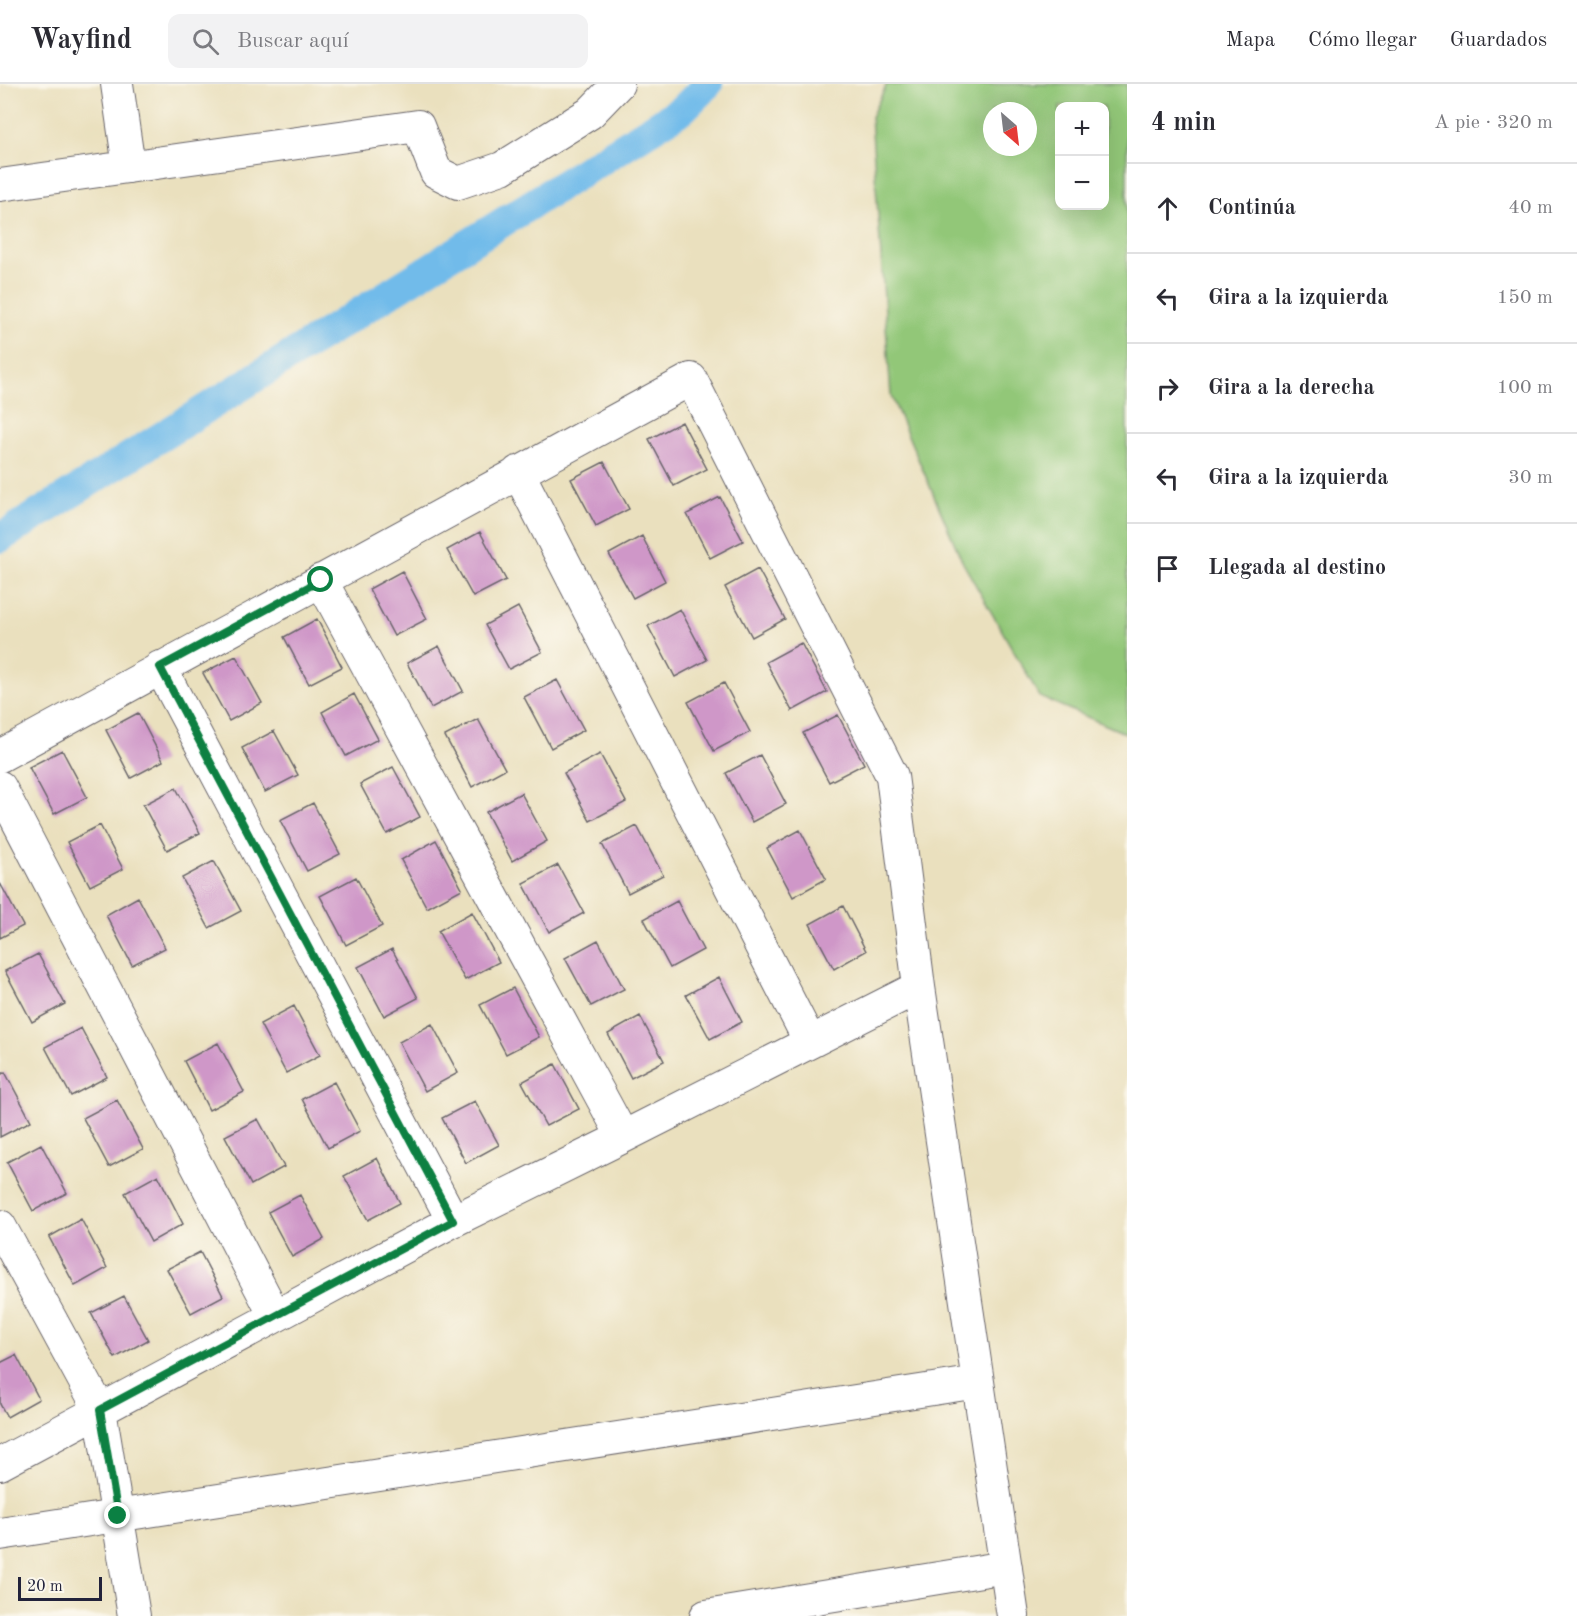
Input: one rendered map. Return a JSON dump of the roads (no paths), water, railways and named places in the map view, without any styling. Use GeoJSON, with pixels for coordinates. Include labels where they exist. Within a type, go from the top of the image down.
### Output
{"type":"FeatureCollection","features":[{"type":"Feature","properties":{"kind":"street"},"geometry":{"type":"LineString","coordinates":[[117,84],[129,166]]}},
{"type":"Feature","properties":{"kind":"street"},"geometry":{"type":"LineString","coordinates":[[0,185],[418,126],[436,172],[458,183],[502,168],[580,120],[618,84]]}},
{"type":"Feature","properties":{"kind":"street"},"geometry":{"type":"LineString","coordinates":[[0,756],[691,379],[892,776],[919,987],[1013,1616]]}},
{"type":"Feature","properties":{"kind":"street"},"geometry":{"type":"LineString","coordinates":[[518,472],[810,1042]]}},
{"type":"Feature","properties":{"kind":"street"},"geometry":{"type":"LineString","coordinates":[[321,580],[623,1137]]}},
{"type":"Feature","properties":{"kind":"street"},"geometry":{"type":"LineString","coordinates":[[160,667],[453,1221]]}},
{"type":"Feature","properties":{"kind":"street"},"geometry":{"type":"LineString","coordinates":[[0,787],[274,1316]]}},
{"type":"Feature","properties":{"kind":"street"},"geometry":{"type":"LineString","coordinates":[[0,1464],[453,1221],[919,987]]}},
{"type":"Feature","properties":{"kind":"street"},"geometry":{"type":"LineString","coordinates":[[0,1226],[100,1410],[134,1616]]}},
{"type":"Feature","properties":{"kind":"street"},"geometry":{"type":"LineString","coordinates":[[0,1534],[978,1382]]}},
{"type":"Feature","properties":{"kind":"street"},"geometry":{"type":"LineString","coordinates":[[706,1616],[1006,1567]]}},
{"type":"Feature","properties":{"kind":"waterway"},"geometry":{"type":"LineString","coordinates":[[0,538],[683,109],[708,84]]}}]}
